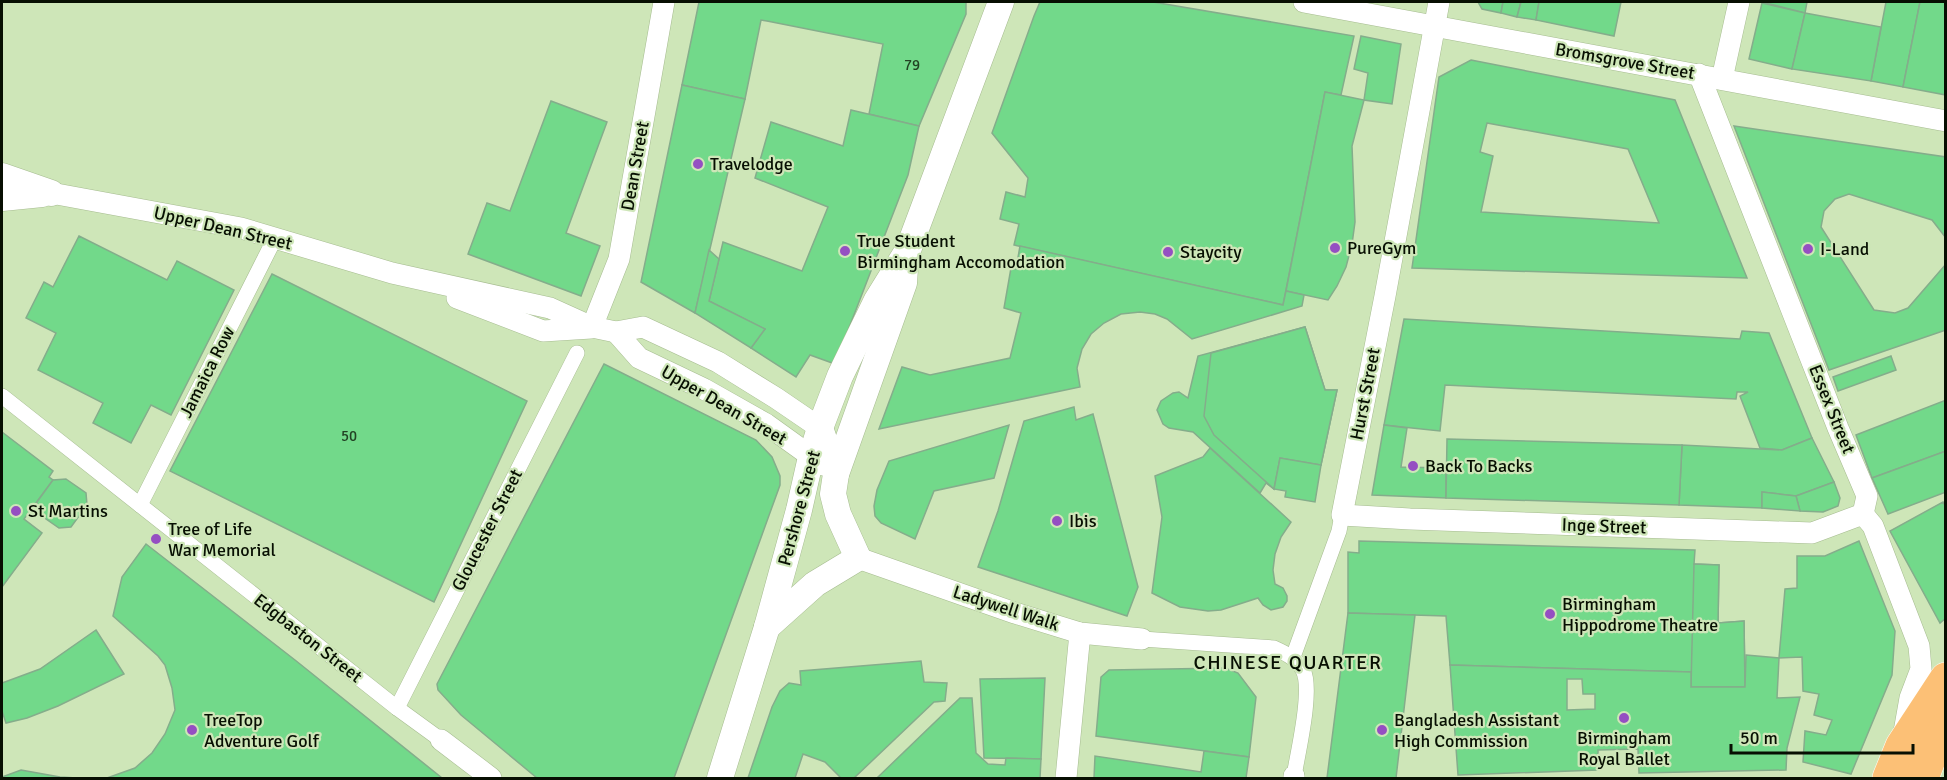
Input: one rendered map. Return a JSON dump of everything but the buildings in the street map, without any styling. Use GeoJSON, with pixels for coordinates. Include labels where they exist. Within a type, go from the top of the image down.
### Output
{"type":"FeatureCollection","features":[{"type":"Feature","properties":{"kind":"highway"},"geometry":{"type":"LineString","coordinates":[[1889,778],[1902,746],[1946,679]]}},
{"type":"Feature","properties":{"kind":"highway"},"geometry":{"type":"LineString","coordinates":[[1922,778],[1932,749],[1946,729]]}},
{"type":"Feature","properties":{"kind":"street","name":"Dean Street"},"geometry":{"type":"LineString","coordinates":[[592,327],[619,259],[664,2]]}},
{"type":"Feature","properties":{"kind":"street","name":"Pershore Street"},"geometry":{"type":"LineString","coordinates":[[720,778],[767,627],[820,428],[840,376],[877,300],[908,250],[1001,2]]}},
{"type":"Feature","properties":{"kind":"street","name":"Bromsgrove Street"},"geometry":{"type":"LineString","coordinates":[[1304,2],[1946,120]]}},
{"type":"Feature","properties":{"kind":"street","name":"Hurst Street"},"geometry":{"type":"LineString","coordinates":[[1293,657],[1339,531],[1439,2]]}},
{"type":"Feature","properties":{"kind":"street"},"geometry":{"type":"LineString","coordinates":[[1722,79],[1739,2]]}},
{"type":"Feature","properties":{"kind":"street","name":"Essex Street"},"geometry":{"type":"LineString","coordinates":[[1699,74],[1838,428],[1868,496],[1863,513]]}},
{"type":"Feature","properties":{"kind":"street"},"geometry":{"type":"LineString","coordinates":[[2,176],[51,193]]}},
{"type":"Feature","properties":{"kind":"street","name":"Upper Dean Street"},"geometry":{"type":"LineString","coordinates":[[51,193],[230,226],[392,273],[550,308],[592,327],[616,332],[643,327],[718,362],[820,428]]}},
{"type":"Feature","properties":{"kind":"street"},"geometry":{"type":"LineString","coordinates":[[2,198],[51,193]]}},
{"type":"Feature","properties":{"kind":"street","name":"Jamaica Row"},"geometry":{"type":"LineString","coordinates":[[140,505],[275,238]]}},
{"type":"Feature","properties":{"kind":"street","name":"Pershore Street"},"geometry":{"type":"LineString","coordinates":[[836,474],[904,283],[908,250]]}},
{"type":"Feature","properties":{"kind":"street","name":"Upper Dean Street"},"geometry":{"type":"LineString","coordinates":[[616,332],[639,358],[704,389],[766,424],[836,474]]}},
{"type":"Feature","properties":{"kind":"street","name":"Gloucester Street"},"geometry":{"type":"LineString","coordinates":[[397,708],[577,353]]}},
{"type":"Feature","properties":{"kind":"street","name":"Edgbaston Street"},"geometry":{"type":"LineString","coordinates":[[2,396],[397,708],[491,778]]}},
{"type":"Feature","properties":{"kind":"street"},"geometry":{"type":"LineString","coordinates":[[767,627],[815,584],[858,558],[838,514],[833,494],[836,474],[820,428]]}},
{"type":"Feature","properties":{"kind":"street"},"geometry":{"type":"LineString","coordinates":[[1863,513],[1874,526],[1919,646],[1921,669],[1910,698],[1902,746]]}},
{"type":"Feature","properties":{"kind":"street","name":"Inge Street"},"geometry":{"type":"LineString","coordinates":[[1342,515],[1812,533],[1863,513]]}},
{"type":"Feature","properties":{"kind":"street","name":"Ladywell Walk"},"geometry":{"type":"LineString","coordinates":[[858,558],[1015,613],[1080,633],[1274,648],[1293,657]]}},
{"type":"Feature","properties":{"kind":"street"},"geometry":{"type":"LineString","coordinates":[[1066,778],[1080,633]]}},
{"type":"Feature","properties":{"kind":"street"},"geometry":{"type":"LineString","coordinates":[[1293,657],[1304,671],[1307,691],[1294,777]]}},
{"type":"Feature","properties":{"kind":"place","name":"Travelodge"},"geometry":{"type":"Point","coordinates":[698,164]}},
{"type":"Feature","properties":{"kind":"place","name":"PureGym"},"geometry":{"type":"Point","coordinates":[1335,248]}},
{"type":"Feature","properties":{"kind":"place","name":"I-Land"},"geometry":{"type":"Point","coordinates":[1808,249]}},
{"type":"Feature","properties":{"kind":"place","name":"True Student Birmingham Accomodation"},"geometry":{"type":"Point","coordinates":[845,251]}},
{"type":"Feature","properties":{"kind":"place","name":"Staycity"},"geometry":{"type":"Point","coordinates":[1168,252]}},
{"type":"Feature","properties":{"kind":"place","name":"Back To Backs"},"geometry":{"type":"Point","coordinates":[1413,466]}},
{"type":"Feature","properties":{"kind":"place","name":"St Martins"},"geometry":{"type":"Point","coordinates":[16,511]}},
{"type":"Feature","properties":{"kind":"place","name":"Ibis"},"geometry":{"type":"Point","coordinates":[1057,521]}},
{"type":"Feature","properties":{"kind":"place","name":"Tree of Life War Memorial"},"geometry":{"type":"Point","coordinates":[156,539]}},
{"type":"Feature","properties":{"kind":"place","name":"Birmingham Hippodrome Theatre"},"geometry":{"type":"Point","coordinates":[1550,614]}},
{"type":"Feature","properties":{"kind":"place","name":"Birmingham Royal Ballet"},"geometry":{"type":"Point","coordinates":[1624,718]}},
{"type":"Feature","properties":{"kind":"place","name":"TreeTop Adventure Golf"},"geometry":{"type":"Point","coordinates":[192,730]}},
{"type":"Feature","properties":{"kind":"place","name":"Bangladesh Assistant High Commission"},"geometry":{"type":"Point","coordinates":[1382,730]}},
{"type":"Feature","properties":{"kind":"district","name":"CHINESE QUARTER"},"geometry":{"type":"Point","coordinates":[1288,662]}}]}
